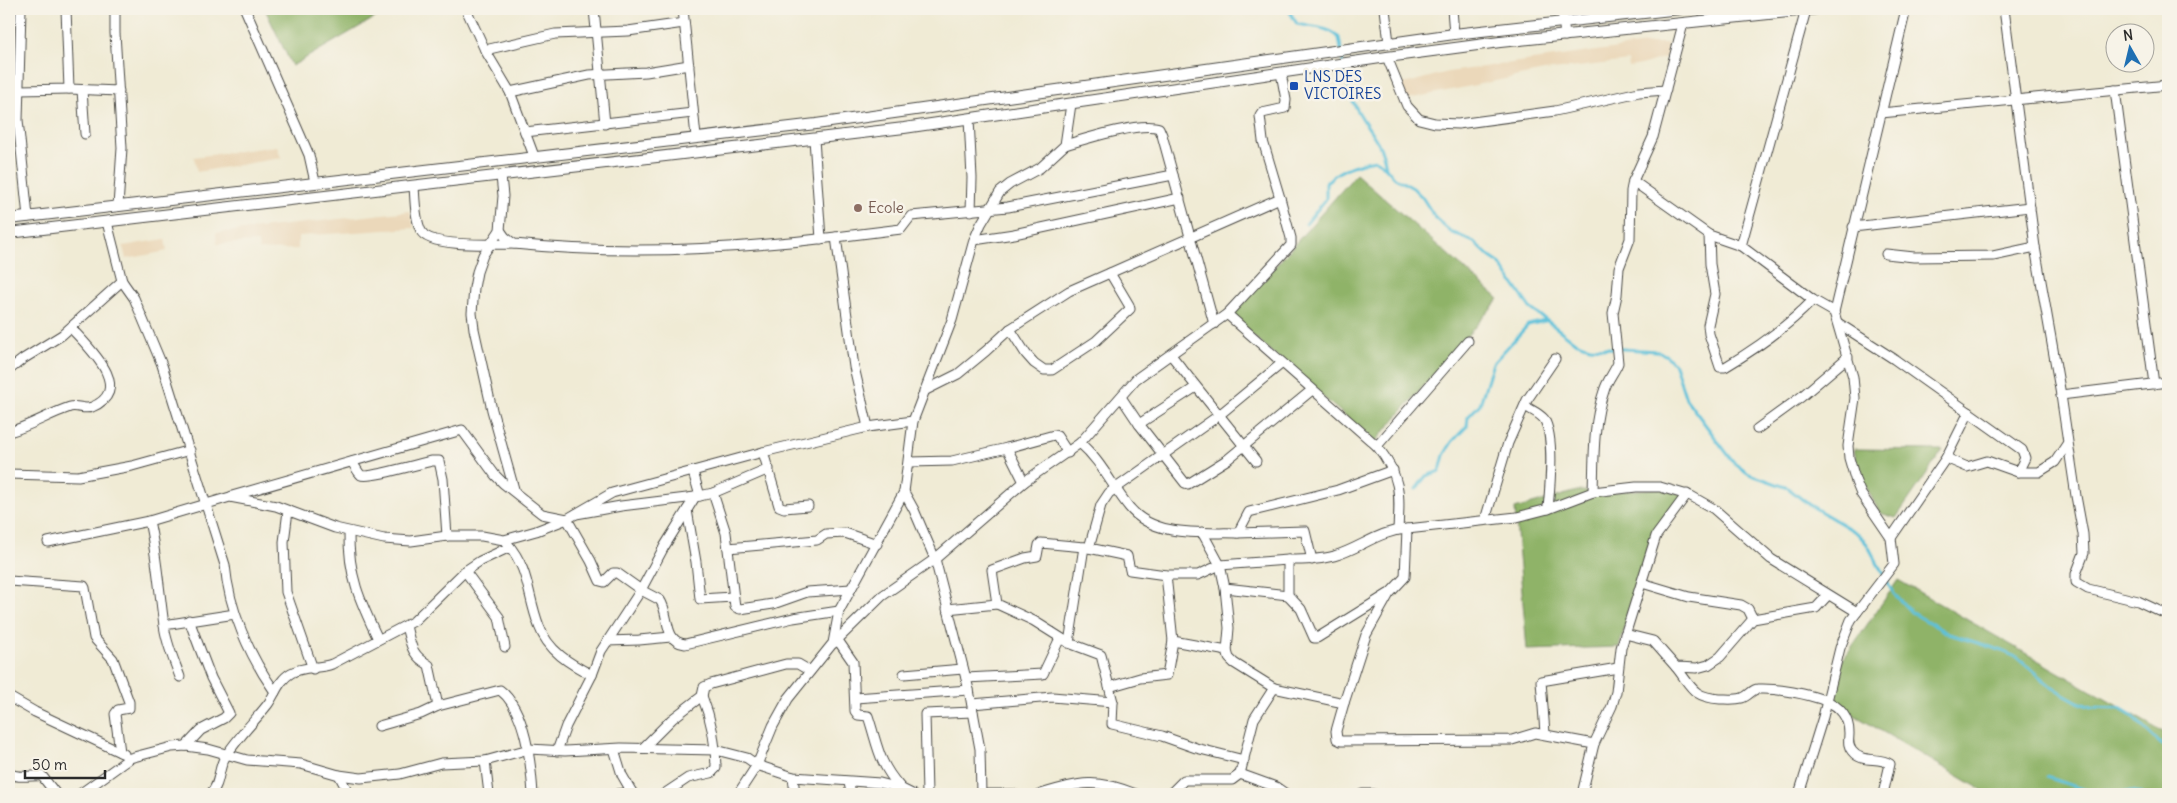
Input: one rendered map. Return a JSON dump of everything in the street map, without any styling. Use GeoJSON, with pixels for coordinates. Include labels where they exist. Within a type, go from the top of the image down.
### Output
{"type":"FeatureCollection","features":[{"type":"Feature","properties":{"kind":"street"},"geometry":{"type":"LineString","coordinates":[[21,9],[18,120],[28,217]]}},
{"type":"Feature","properties":{"kind":"street"},"geometry":{"type":"LineString","coordinates":[[66,9],[69,89]]}},
{"type":"Feature","properties":{"kind":"street"},"geometry":{"type":"LineString","coordinates":[[115,9],[114,33],[122,148],[118,206]]}},
{"type":"Feature","properties":{"kind":"street"},"geometry":{"type":"LineString","coordinates":[[245,9],[309,155],[315,182]]}},
{"type":"Feature","properties":{"kind":"street"},"geometry":{"type":"LineString","coordinates":[[466,9],[485,50],[510,92],[534,156]]}},
{"type":"Feature","properties":{"kind":"street"},"geometry":{"type":"LineString","coordinates":[[594,9],[605,124]]}},
{"type":"Feature","properties":{"kind":"street"},"geometry":{"type":"LineString","coordinates":[[683,9],[696,137]]}},
{"type":"Feature","properties":{"kind":"street"},"geometry":{"type":"LineString","coordinates":[[1385,9],[1389,42]]}},
{"type":"Feature","properties":{"kind":"street"},"geometry":{"type":"LineString","coordinates":[[1452,9],[1454,34]]}},
{"type":"Feature","properties":{"kind":"street"},"geometry":{"type":"LineString","coordinates":[[1562,9],[1565,36]]}},
{"type":"Feature","properties":{"kind":"street"},"geometry":{"type":"LineString","coordinates":[[9,219],[893,113],[1389,42],[1680,9]]}},
{"type":"Feature","properties":{"kind":"street"},"geometry":{"type":"LineString","coordinates":[[9,233],[814,139],[969,119],[1387,57],[1812,9],[1741,246]]}},
{"type":"Feature","properties":{"kind":"street"},"geometry":{"type":"LineString","coordinates":[[1799,794],[1827,701],[1840,648],[1851,620],[1884,576],[1893,568],[1894,559],[1891,538],[1861,494],[1851,464],[1848,446],[1855,398],[1848,357],[1834,312],[1906,9]]}},
{"type":"Feature","properties":{"kind":"street"},"geometry":{"type":"LineString","coordinates":[[2004,9],[2035,246],[2085,547],[2076,574],[2076,582],[2088,589],[2138,601],[2168,616]]}},
{"type":"Feature","properties":{"kind":"street"},"geometry":{"type":"LineString","coordinates":[[485,50],[555,34],[628,31],[684,23]]}},
{"type":"Feature","properties":{"kind":"street"},"geometry":{"type":"LineString","coordinates":[[1593,492],[1598,411],[1607,382],[1618,363],[1613,313],[1617,295],[1619,268],[1630,239],[1630,197],[1633,181],[1653,137],[1683,24]]}},
{"type":"Feature","properties":{"kind":"street"},"geometry":{"type":"LineString","coordinates":[[1387,57],[1412,114],[1420,119],[1435,123],[1458,124],[1555,111],[1639,92],[1666,90]]}},
{"type":"Feature","properties":{"kind":"street"},"geometry":{"type":"LineString","coordinates":[[510,92],[600,74],[646,72],[689,65]]}},
{"type":"Feature","properties":{"kind":"street"},"geometry":{"type":"LineString","coordinates":[[738,794],[757,765],[773,726],[788,699],[835,641],[882,596],[935,559],[1024,482],[1080,443],[1144,373],[1226,314],[1290,245],[1291,238],[1263,141],[1260,116],[1262,113],[1285,108],[1286,100],[1280,73]]}},
{"type":"Feature","properties":{"kind":"street"},"geometry":{"type":"LineString","coordinates":[[1881,113],[2168,85]]}},
{"type":"Feature","properties":{"kind":"street"},"geometry":{"type":"LineString","coordinates":[[20,90],[119,91]]}},
{"type":"Feature","properties":{"kind":"street"},"geometry":{"type":"LineString","coordinates":[[82,90],[85,134]]}},
{"type":"Feature","properties":{"kind":"street"},"geometry":{"type":"LineString","coordinates":[[2115,90],[2154,384]]}},
{"type":"Feature","properties":{"kind":"street"},"geometry":{"type":"LineString","coordinates":[[1066,145],[1071,104]]}},
{"type":"Feature","properties":{"kind":"street"},"geometry":{"type":"LineString","coordinates":[[525,132],[693,113]]}},
{"type":"Feature","properties":{"kind":"street"},"geometry":{"type":"LineString","coordinates":[[969,119],[972,178],[971,210]]}},
{"type":"Feature","properties":{"kind":"street"},"geometry":{"type":"LineString","coordinates":[[902,791],[888,773],[880,758],[868,716],[856,712],[853,662],[835,641],[839,611],[904,492],[910,462],[913,420],[952,320],[974,240],[1000,192],[1010,184],[1040,168],[1066,145],[1100,135],[1155,126],[1161,131],[1214,324]]}},
{"type":"Feature","properties":{"kind":"street"},"geometry":{"type":"LineString","coordinates":[[814,139],[821,239]]}},
{"type":"Feature","properties":{"kind":"street"},"geometry":{"type":"LineString","coordinates":[[501,176],[503,196],[500,230],[483,255],[474,288],[474,329],[492,410],[514,489]]}},
{"type":"Feature","properties":{"kind":"street"},"geometry":{"type":"LineString","coordinates":[[414,186],[419,225],[424,236],[444,242],[620,250],[720,247],[836,237],[901,228],[911,216],[1030,203],[1173,176]]}},
{"type":"Feature","properties":{"kind":"street"},"geometry":{"type":"LineString","coordinates":[[1633,181],[1709,235],[1741,246],[1813,300],[1834,312]]}},
{"type":"Feature","properties":{"kind":"street"},"geometry":{"type":"LineString","coordinates":[[974,240],[1014,234],[1180,198]]}},
{"type":"Feature","properties":{"kind":"street"},"geometry":{"type":"LineString","coordinates":[[924,392],[958,374],[1010,329],[1056,298],[1280,198]]}},
{"type":"Feature","properties":{"kind":"street"},"geometry":{"type":"LineString","coordinates":[[1853,227],[2030,207]]}},
{"type":"Feature","properties":{"kind":"street"},"geometry":{"type":"LineString","coordinates":[[107,222],[122,282],[134,298],[148,330],[162,365],[190,450],[224,565],[227,587],[235,614],[257,662],[275,692]]}},
{"type":"Feature","properties":{"kind":"street"},"geometry":{"type":"LineString","coordinates":[[500,230],[505,238],[514,244]]}},
{"type":"Feature","properties":{"kind":"street"},"geometry":{"type":"LineString","coordinates":[[1709,235],[1710,264],[1715,294],[1708,325],[1709,334],[1720,366],[1725,367],[1767,340],[1799,315],[1813,300]]}},
{"type":"Feature","properties":{"kind":"street"},"geometry":{"type":"LineString","coordinates":[[836,237],[854,367],[868,427]]}},
{"type":"Feature","properties":{"kind":"street"},"geometry":{"type":"LineString","coordinates":[[1886,254],[1914,257],[1993,256],[2035,246]]}},
{"type":"Feature","properties":{"kind":"street"},"geometry":{"type":"LineString","coordinates":[[1010,329],[1034,363],[1044,370],[1052,370],[1096,340],[1130,309],[1110,274]]}},
{"type":"Feature","properties":{"kind":"street"},"geometry":{"type":"LineString","coordinates":[[9,370],[71,328],[122,282]]}},
{"type":"Feature","properties":{"kind":"street"},"geometry":{"type":"LineString","coordinates":[[1226,314],[1377,446],[1394,470],[1399,492],[1403,530],[1405,577],[1389,594],[1366,635],[1336,731],[1337,739],[1341,741],[1512,740],[1532,733],[1545,733],[1594,744]]}},
{"type":"Feature","properties":{"kind":"street"},"geometry":{"type":"LineString","coordinates":[[1838,323],[2022,450],[2025,458],[2018,472]]}},
{"type":"Feature","properties":{"kind":"street"},"geometry":{"type":"LineString","coordinates":[[9,432],[69,408],[91,408],[109,394],[110,382],[108,373],[71,328]]}},
{"type":"Feature","properties":{"kind":"street"},"geometry":{"type":"LineString","coordinates":[[1377,446],[1468,341]]}},
{"type":"Feature","properties":{"kind":"street"},"geometry":{"type":"LineString","coordinates":[[1171,355],[1256,461]]}},
{"type":"Feature","properties":{"kind":"street"},"geometry":{"type":"LineString","coordinates":[[1757,429],[1801,397],[1848,357]]}},
{"type":"Feature","properties":{"kind":"street"},"geometry":{"type":"LineString","coordinates":[[1485,520],[1505,450],[1533,390],[1555,359]]}},
{"type":"Feature","properties":{"kind":"street"},"geometry":{"type":"LineString","coordinates":[[1069,643],[1087,547],[1100,505],[1116,487],[1218,416],[1281,364]]}},
{"type":"Feature","properties":{"kind":"street"},"geometry":{"type":"LineString","coordinates":[[2061,394],[2168,382]]}},
{"type":"Feature","properties":{"kind":"street"},"geometry":{"type":"LineString","coordinates":[[1139,424],[1196,387]]}},
{"type":"Feature","properties":{"kind":"street"},"geometry":{"type":"LineString","coordinates":[[1121,397],[1139,424],[1185,483],[1188,484],[1228,459],[1312,390]]}},
{"type":"Feature","properties":{"kind":"street"},"geometry":{"type":"LineString","coordinates":[[1525,406],[1538,414],[1545,422],[1550,444],[1551,463],[1548,508]]}},
{"type":"Feature","properties":{"kind":"street"},"geometry":{"type":"LineString","coordinates":[[1891,538],[1946,458],[1969,412]]}},
{"type":"Feature","properties":{"kind":"street"},"geometry":{"type":"LineString","coordinates":[[213,793],[221,765],[227,755],[270,701],[284,678],[302,669],[313,669],[332,664],[406,626],[424,613],[465,571],[507,544],[570,516],[612,493],[762,452],[868,427],[913,420]]}},
{"type":"Feature","properties":{"kind":"street"},"geometry":{"type":"LineString","coordinates":[[48,542],[149,521],[462,430],[495,475],[542,514],[570,516],[621,506],[697,497],[713,493],[769,469]]}},
{"type":"Feature","properties":{"kind":"street"},"geometry":{"type":"LineString","coordinates":[[910,462],[952,461],[1007,448],[1054,434],[1068,453]]}},
{"type":"Feature","properties":{"kind":"street"},"geometry":{"type":"LineString","coordinates":[[1080,443],[1092,455],[1129,507],[1144,520],[1164,528],[1202,532],[1305,531],[1312,560]]}},
{"type":"Feature","properties":{"kind":"street"},"geometry":{"type":"LineString","coordinates":[[1946,458],[1971,467],[1987,461],[2018,472],[2039,472],[2045,470],[2054,462],[2067,444]]}},
{"type":"Feature","properties":{"kind":"street"},"geometry":{"type":"LineString","coordinates":[[1007,448],[1024,482]]}},
{"type":"Feature","properties":{"kind":"street"},"geometry":{"type":"LineString","coordinates":[[9,474],[78,476],[132,466],[190,450]]}},
{"type":"Feature","properties":{"kind":"street"},"geometry":{"type":"LineString","coordinates":[[762,452],[781,508],[808,506]]}},
{"type":"Feature","properties":{"kind":"street"},"geometry":{"type":"LineString","coordinates":[[352,462],[360,475],[367,476],[432,460],[440,461],[447,536]]}},
{"type":"Feature","properties":{"kind":"street"},"geometry":{"type":"LineString","coordinates":[[1238,533],[1248,512],[1338,490],[1394,470]]}},
{"type":"Feature","properties":{"kind":"street"},"geometry":{"type":"LineString","coordinates":[[557,751],[566,726],[607,641],[640,590],[687,510],[697,497],[693,472]]}},
{"type":"Feature","properties":{"kind":"street"},"geometry":{"type":"LineString","coordinates":[[997,604],[992,570],[1025,558],[1037,556],[1039,545],[1041,544],[1087,547],[1127,556],[1130,570],[1166,575],[1202,574],[1220,565],[1312,560],[1335,556],[1376,536],[1403,530],[1517,517],[1593,492],[1654,486],[1687,494],[1714,508],[1771,559],[1857,612]]}},
{"type":"Feature","properties":{"kind":"street"},"geometry":{"type":"LineString","coordinates":[[904,492],[914,510],[935,559],[969,690],[980,749],[981,794]]}},
{"type":"Feature","properties":{"kind":"street"},"geometry":{"type":"LineString","coordinates":[[713,493],[726,533],[734,606],[740,609],[774,604],[807,592],[852,589]]}},
{"type":"Feature","properties":{"kind":"street"},"geometry":{"type":"LineString","coordinates":[[1582,794],[1594,744],[1612,706],[1626,634],[1656,536],[1687,494]]}},
{"type":"Feature","properties":{"kind":"street"},"geometry":{"type":"LineString","coordinates":[[230,497],[264,503],[349,532],[399,541],[447,536],[482,536],[507,544],[524,571],[539,628],[565,661],[592,675]]}},
{"type":"Feature","properties":{"kind":"street"},"geometry":{"type":"LineString","coordinates":[[687,510],[700,599],[733,597]]}},
{"type":"Feature","properties":{"kind":"street"},"geometry":{"type":"LineString","coordinates":[[288,511],[284,542],[286,592],[313,669]]}},
{"type":"Feature","properties":{"kind":"street"},"geometry":{"type":"LineString","coordinates":[[570,516],[600,581],[604,582],[616,572],[640,590],[662,603],[672,637],[677,642],[685,644],[793,618],[839,611]]}},
{"type":"Feature","properties":{"kind":"street"},"geometry":{"type":"LineString","coordinates":[[149,521],[157,557],[164,625],[168,644],[180,677]]}},
{"type":"Feature","properties":{"kind":"street"},"geometry":{"type":"LineString","coordinates":[[349,532],[348,556],[355,589],[378,640]]}},
{"type":"Feature","properties":{"kind":"street"},"geometry":{"type":"LineString","coordinates":[[1202,532],[1220,565],[1225,588],[1229,628],[1229,658],[1274,688],[1344,703]]}},
{"type":"Feature","properties":{"kind":"street"},"geometry":{"type":"LineString","coordinates":[[728,548],[817,540],[826,534],[845,533],[877,544]]}},
{"type":"Feature","properties":{"kind":"street"},"geometry":{"type":"LineString","coordinates":[[1288,560],[1288,595]]}},
{"type":"Feature","properties":{"kind":"street"},"geometry":{"type":"LineString","coordinates":[[465,571],[499,617],[505,646]]}},
{"type":"Feature","properties":{"kind":"street"},"geometry":{"type":"LineString","coordinates":[[1109,688],[1140,678],[1166,675],[1172,641],[1166,575]]}},
{"type":"Feature","properties":{"kind":"street"},"geometry":{"type":"LineString","coordinates":[[9,581],[84,586],[94,638],[113,658],[129,702],[129,708],[118,710],[115,714],[120,752]]}},
{"type":"Feature","properties":{"kind":"street"},"geometry":{"type":"LineString","coordinates":[[1642,583],[1689,597],[1741,605],[1748,609],[1753,619]]}},
{"type":"Feature","properties":{"kind":"street"},"geometry":{"type":"LineString","coordinates":[[1225,588],[1288,595],[1298,604],[1312,636],[1317,638],[1389,594]]}},
{"type":"Feature","properties":{"kind":"street"},"geometry":{"type":"LineString","coordinates":[[1676,667],[1697,668],[1715,661],[1753,619],[1816,608],[1828,595]]}},
{"type":"Feature","properties":{"kind":"street"},"geometry":{"type":"LineString","coordinates":[[947,610],[997,604],[1034,621],[1069,643],[1101,655],[1112,702],[1111,722],[1114,725],[1162,736],[1196,748],[1244,760]]}},
{"type":"Feature","properties":{"kind":"street"},"geometry":{"type":"LineString","coordinates":[[164,625],[235,614]]}},
{"type":"Feature","properties":{"kind":"street"},"geometry":{"type":"LineString","coordinates":[[186,746],[202,730],[224,718],[229,713],[211,678],[189,620]]}},
{"type":"Feature","properties":{"kind":"street"},"geometry":{"type":"LineString","coordinates":[[406,626],[414,653],[429,665],[438,706]]}},
{"type":"Feature","properties":{"kind":"street"},"geometry":{"type":"LineString","coordinates":[[1626,634],[1653,640],[1696,693],[1704,698],[1740,699],[1758,689],[1799,694],[1827,701],[1842,711],[1849,731],[1848,746],[1852,751],[1864,759],[1884,761],[1890,764],[1883,794]]}},
{"type":"Feature","properties":{"kind":"street"},"geometry":{"type":"LineString","coordinates":[[607,641],[672,637]]}},
{"type":"Feature","properties":{"kind":"street"},"geometry":{"type":"LineString","coordinates":[[904,674],[1043,674],[1060,638]]}},
{"type":"Feature","properties":{"kind":"street"},"geometry":{"type":"LineString","coordinates":[[1172,641],[1228,651]]}},
{"type":"Feature","properties":{"kind":"street"},"geometry":{"type":"LineString","coordinates":[[664,794],[688,778],[714,771],[716,750],[711,718],[702,696],[704,687],[773,666],[798,664],[810,671]]}},
{"type":"Feature","properties":{"kind":"street"},"geometry":{"type":"LineString","coordinates":[[1545,733],[1541,680],[1618,668]]}},
{"type":"Feature","properties":{"kind":"street"},"geometry":{"type":"LineString","coordinates":[[1170,794],[1184,780],[1232,780],[1240,774],[1254,719],[1274,688]]}},
{"type":"Feature","properties":{"kind":"street"},"geometry":{"type":"LineString","coordinates":[[379,726],[421,714],[438,706],[500,690],[513,704],[529,749],[533,794]]}},
{"type":"Feature","properties":{"kind":"street"},"geometry":{"type":"LineString","coordinates":[[855,698],[969,690]]}},
{"type":"Feature","properties":{"kind":"street"},"geometry":{"type":"LineString","coordinates":[[643,748],[672,719],[702,696]]}},
{"type":"Feature","properties":{"kind":"street"},"geometry":{"type":"LineString","coordinates":[[9,697],[35,712],[130,758]]}},
{"type":"Feature","properties":{"kind":"street"},"geometry":{"type":"LineString","coordinates":[[927,794],[925,714],[1052,698],[1112,702]]}},
{"type":"Feature","properties":{"kind":"street"},"geometry":{"type":"LineString","coordinates":[[80,794],[90,791],[130,758],[172,747],[186,746],[208,749],[258,762],[301,764],[339,775],[371,777],[400,774],[441,763],[485,761],[529,749],[557,751],[643,748],[716,750],[747,758],[757,765],[793,777],[880,783],[912,794]]}},
{"type":"Feature","properties":{"kind":"street"},"geometry":{"type":"LineString","coordinates":[[614,749],[622,775],[633,793],[617,794]]}},
{"type":"Feature","properties":{"kind":"street"},"geometry":{"type":"LineString","coordinates":[[485,761],[489,794]]}},
{"type":"Feature","properties":{"kind":"street"},"geometry":{"type":"LineString","coordinates":[[9,773],[16,776],[32,774],[42,776],[56,794]]}},
{"type":"Feature","properties":{"kind":"street"},"geometry":{"type":"LineString","coordinates":[[1240,774],[1276,787],[1286,794]]}},
{"type":"Feature","properties":{"kind":"street"},"geometry":{"type":"LineString","coordinates":[[339,775],[349,794]]}},
{"type":"Feature","properties":{"kind":"street"},"geometry":{"type":"LineString","coordinates":[[793,777],[795,794]]}},
{"type":"Feature","properties":{"kind":"street"},"geometry":{"type":"LineString","coordinates":[[849,782],[850,794]]}},
{"type":"Feature","properties":{"kind":"street"},"geometry":{"type":"LineString","coordinates":[[1041,794],[1090,782],[1114,786],[1136,794]]}},
{"type":"Feature","properties":{"kind":"street"},"geometry":{"type":"LineString","coordinates":[[968,794],[1014,794]]}},
{"type":"Feature","properties":{"kind":"street"},"geometry":{"type":"LineString","coordinates":[[1362,794],[1374,794]]}},
{"type":"Feature","properties":{"kind":"shaded area"},"geometry":{"type":"Polygon","coordinates":[[[1653,43],[1667,43],[1666,57],[1629,67],[1628,61],[1544,71],[1403,100],[1400,85],[1448,72],[1653,43]]]}},
{"type":"Feature","properties":{"kind":"shaded area"},"geometry":{"type":"Polygon","coordinates":[[[277,146],[281,158],[197,172],[194,157],[277,146]]]}},
{"type":"Feature","properties":{"kind":"shaded area"},"geometry":{"type":"Polygon","coordinates":[[[410,211],[414,228],[298,236],[298,249],[259,250],[258,242],[217,244],[216,233],[410,211]]]}},
{"type":"Feature","properties":{"kind":"shaded area"},"geometry":{"type":"Polygon","coordinates":[[[165,239],[167,251],[126,259],[123,246],[165,239]]]}},
{"type":"Feature","properties":{"kind":"green space"},"geometry":{"type":"Polygon","coordinates":[[[265,9],[390,9],[292,66],[265,9]]]}},
{"type":"Feature","properties":{"kind":"green space"},"geometry":{"type":"Polygon","coordinates":[[[1356,174],[1499,299],[1375,442],[1231,317],[1356,174]]]}},
{"type":"Feature","properties":{"kind":"green space"},"geometry":{"type":"Polygon","coordinates":[[[1854,449],[1943,450],[1896,518],[1880,513],[1859,474],[1854,449]]]}},
{"type":"Feature","properties":{"kind":"green space"},"geometry":{"type":"Polygon","coordinates":[[[1660,488],[1683,495],[1651,538],[1619,647],[1527,650],[1515,509],[1577,491],[1614,492],[1660,488]]]}},
{"type":"Feature","properties":{"kind":"green space"},"geometry":{"type":"Polygon","coordinates":[[[1898,580],[2168,735],[2168,794],[1989,794],[1832,702],[1842,661],[1898,580]]]}},
{"type":"Feature","properties":{"kind":"waterway"},"geometry":{"type":"LineString","coordinates":[[1288,9],[1297,24],[1320,28],[1335,34],[1339,38],[1349,92],[1361,117],[1381,149],[1386,168]]}},
{"type":"Feature","properties":{"kind":"waterway"},"geometry":{"type":"LineString","coordinates":[[1306,224],[1326,199],[1326,183],[1336,174],[1362,163],[1375,160],[1382,164],[1395,178],[1413,188],[1422,197],[1436,219],[1451,232],[1474,242],[1499,263],[1530,308],[1575,342],[1590,347],[1657,351],[1667,356],[1675,365],[1686,399],[1735,464],[1749,474],[1788,488],[1808,504],[1857,533],[1867,544],[1894,594],[1911,612],[1949,634],[2016,657],[2053,688],[2078,702],[2091,707],[2120,708],[2130,714],[2168,751]]}},
{"type":"Feature","properties":{"kind":"waterway"},"geometry":{"type":"LineString","coordinates":[[1416,489],[1426,476],[1440,471],[1444,455],[1452,442],[1467,426],[1468,417],[1480,404],[1493,363],[1528,325],[1545,321]]}},
{"type":"Feature","properties":{"kind":"waterway"},"geometry":{"type":"LineString","coordinates":[[2047,777],[2085,790],[2142,794]]}},
{"type":"Feature","properties":{"kind":"place","name":"LNS DES VICTOIRES"},"geometry":{"type":"Point","coordinates":[1294,86]}},
{"type":"Feature","properties":{"kind":"place","name":"Ecole"},"geometry":{"type":"Point","coordinates":[858,208]}}]}
